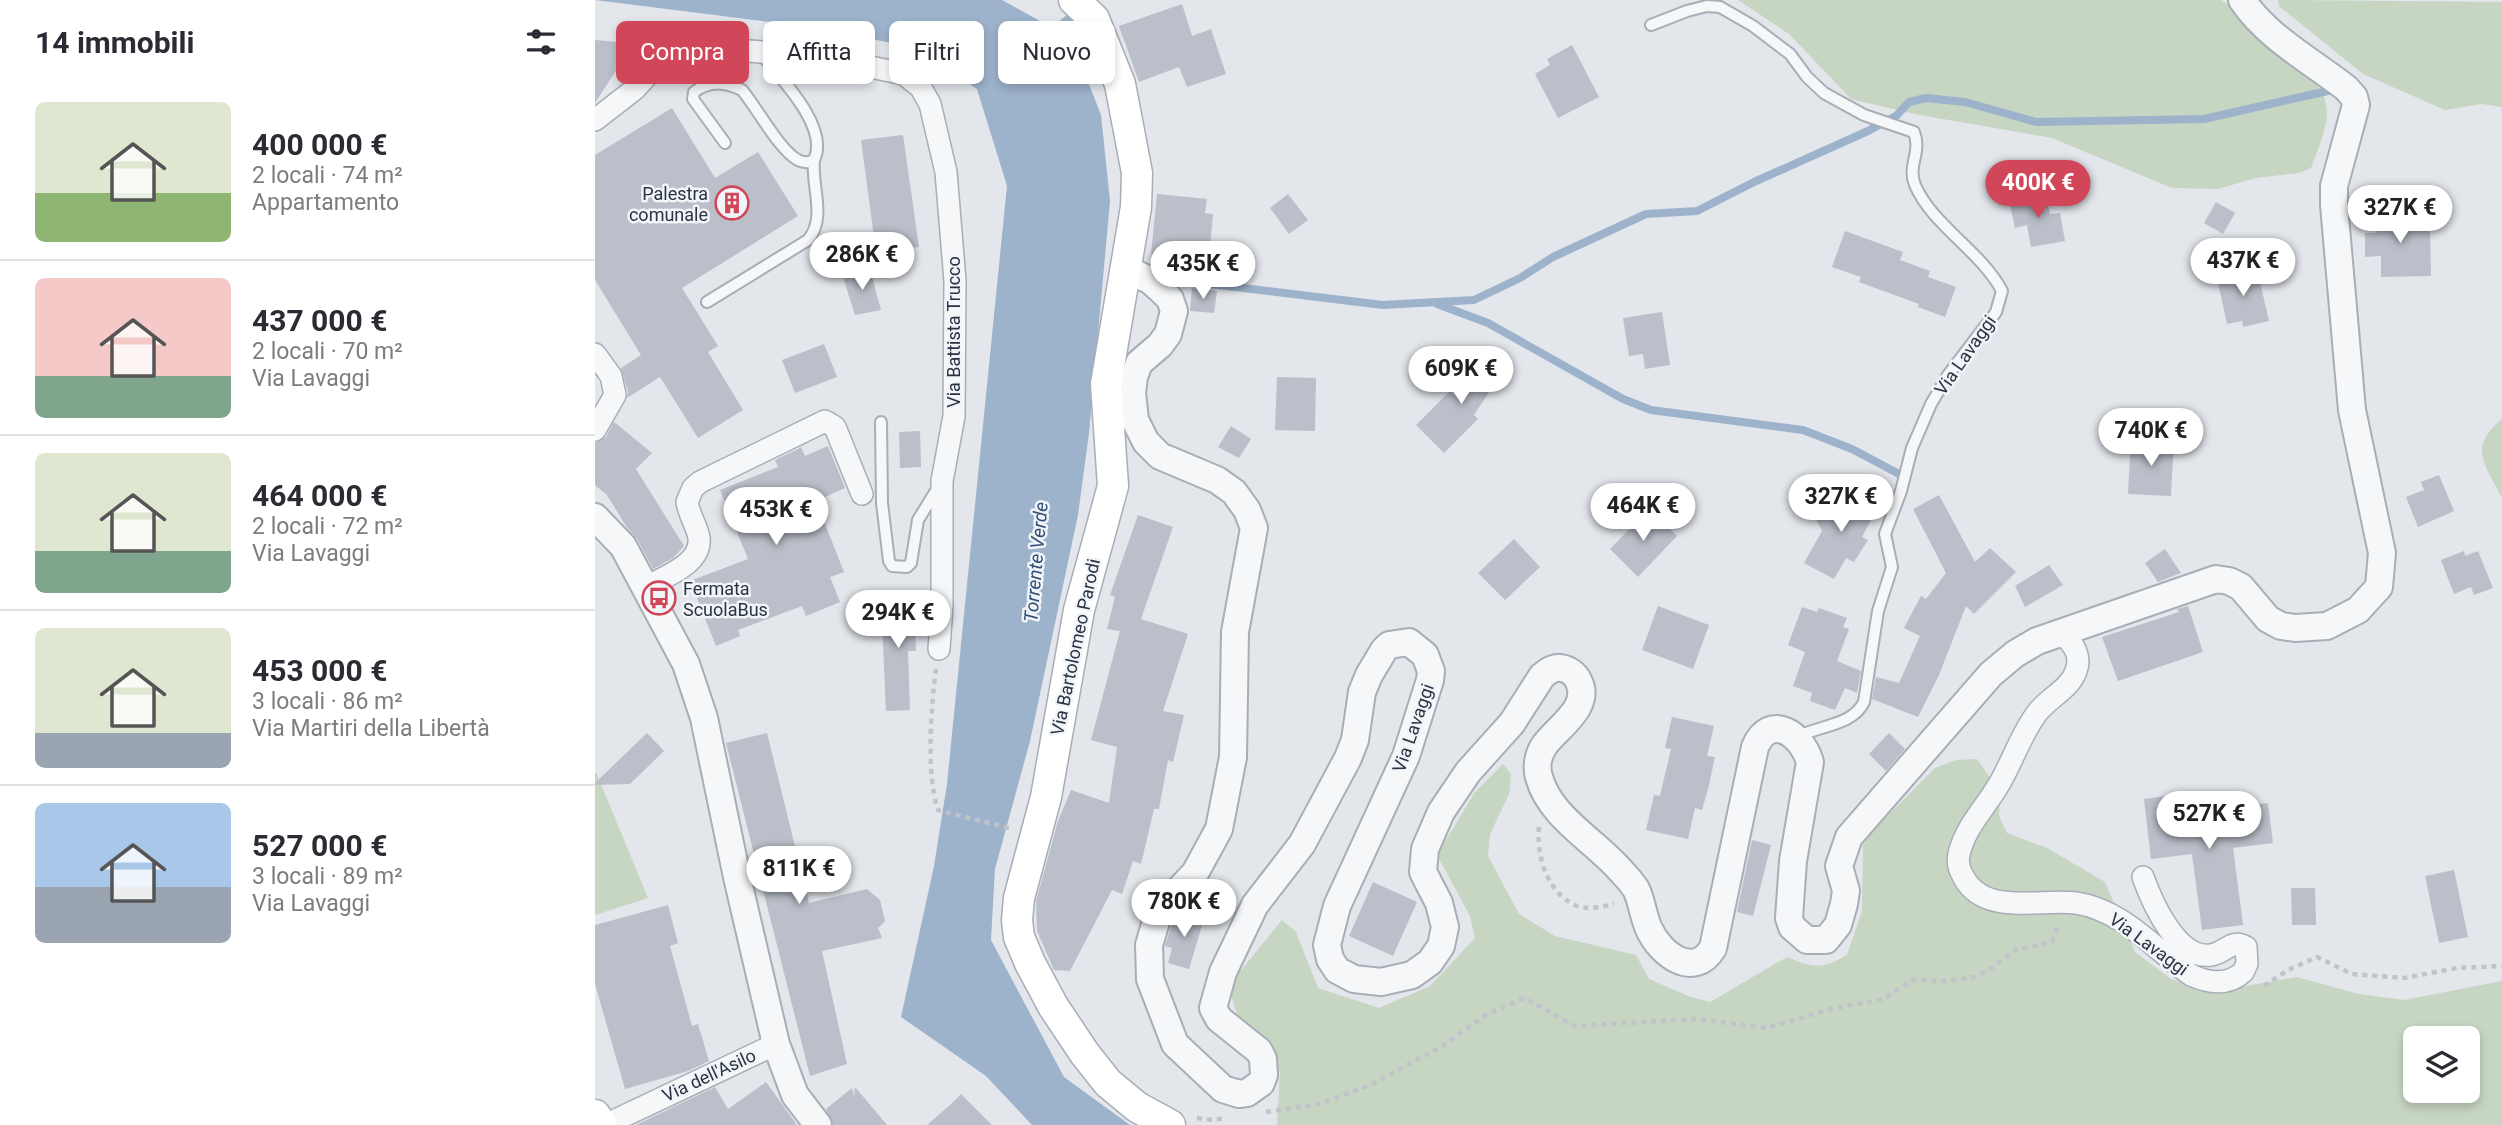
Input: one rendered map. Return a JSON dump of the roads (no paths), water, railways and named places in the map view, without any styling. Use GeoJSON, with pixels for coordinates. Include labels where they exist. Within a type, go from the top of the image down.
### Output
{"type":"FeatureCollection","features":[{"type":"Feature","properties":{"kind":"main road","name":"Via Bartolomeo Parodi"},"geometry":{"type":"LineString","coordinates":[[1074,0],[1094,19],[1120,84],[1137,173],[1136,207],[1106,384],[1113,486],[1079,610],[1045,797],[1019,898],[1017,920],[1019,937],[1053,1006],[1108,1083],[1137,1107],[1179,1120]]}},
{"type":"Feature","properties":{"kind":"main road"},"geometry":{"type":"LineString","coordinates":[[595,1115],[603,1125]]}},
{"type":"Feature","properties":{"kind":"street"},"geometry":{"type":"LineString","coordinates":[[1797,737],[1806,749],[1810,761],[1793,861],[1789,918],[1798,933],[1807,940],[1826,940],[1841,915],[1846,891],[1839,866],[1849,837],[1991,674],[2015,654],[2037,641],[2216,579],[2229,580],[2241,587],[2268,619],[2281,626],[2295,628],[2326,626],[2358,610],[2379,587],[2382,553],[2352,410],[2334,186],[2356,105],[2354,97],[2346,88],[2269,32],[2242,0]]}},
{"type":"Feature","properties":{"kind":"street","name":"Via Battista Trucco"},"geometry":{"type":"LineString","coordinates":[[595,120],[635,89],[656,66],[679,53],[706,48],[818,56],[904,74],[921,88],[930,104],[946,172],[955,281],[954,415],[943,481],[939,649]]}},
{"type":"Feature","properties":{"kind":"street","name":"Via Lavaggi"},"geometry":{"type":"LineString","coordinates":[[1126,269],[1151,281],[1170,299],[1174,311],[1168,334],[1160,345],[1139,363],[1132,393],[1135,420],[1146,442],[1160,456],[1217,480],[1234,492],[1247,510],[1254,528],[1235,632],[1233,757],[1219,829],[1195,873],[1159,911],[1149,945],[1150,979],[1175,1044],[1223,1089],[1231,1093],[1247,1093],[1261,1083],[1265,1067],[1259,1051],[1219,1019],[1213,1008],[1223,972],[1255,905],[1302,844],[1348,758],[1355,740],[1362,692],[1369,675],[1389,645],[1409,642],[1421,650],[1429,663],[1430,680],[1406,756],[1337,906],[1327,945],[1336,970],[1354,979],[1381,982],[1412,975],[1430,962],[1441,946],[1445,927],[1439,903],[1423,872],[1425,849],[1441,811],[1468,772],[1512,723],[1548,671],[1563,668],[1576,676],[1581,689],[1573,714],[1543,747],[1538,761],[1538,773],[1549,800],[1580,832],[1609,856],[1635,887],[1648,928],[1658,945],[1679,961],[1690,964],[1708,957],[1715,938],[1759,737],[1769,730],[1784,730],[1797,737]]}},
{"type":"Feature","properties":{"kind":"street"},"geometry":{"type":"LineString","coordinates":[[595,354],[611,376],[615,396],[595,430]]}},
{"type":"Feature","properties":{"kind":"street"},"geometry":{"type":"LineString","coordinates":[[646,587],[693,558],[699,550],[698,534],[687,502],[693,488],[733,465],[825,422],[835,427],[862,494]]}},
{"type":"Feature","properties":{"kind":"street"},"geometry":{"type":"LineString","coordinates":[[595,517],[622,546],[686,664],[704,718],[776,1044],[795,1095],[818,1125]]}},
{"type":"Feature","properties":{"kind":"street","name":"Via Lavaggi"},"geometry":{"type":"LineString","coordinates":[[2063,634],[2075,647],[2078,657],[2076,671],[2065,687],[2045,703],[2029,726],[2002,779],[1966,835],[1958,859],[1960,872],[1968,886],[1995,901],[2014,904],[2071,902],[2110,914],[2132,927],[2191,975],[2202,980],[2229,981],[2243,972],[2248,955],[2246,947],[2239,943],[2210,956],[2185,947],[2159,914],[2143,877]]}},
{"type":"Feature","properties":{"kind":"street","name":"Via dell'Asilo"},"geometry":{"type":"LineString","coordinates":[[603,1125],[776,1044]]}},
{"type":"Feature","properties":{"kind":"lane","name":"Via Lavaggi"},"geometry":{"type":"LineString","coordinates":[[1651,24],[1687,11],[1720,6],[1753,26],[1790,54],[1823,93],[1864,115],[1914,132],[1919,144],[1912,170],[1916,188],[1930,208],[1982,262],[2002,291],[1996,313],[1948,374],[1931,404],[1912,448],[1901,491],[1885,534],[1892,567],[1878,611],[1864,702],[1851,718],[1813,729],[1797,737]]}},
{"type":"Feature","properties":{"kind":"lane"},"geometry":{"type":"LineString","coordinates":[[707,302],[808,240],[813,234],[817,196],[813,177],[818,147],[815,131],[793,94],[759,52]]}},
{"type":"Feature","properties":{"kind":"lane"},"geometry":{"type":"LineString","coordinates":[[725,143],[693,99],[694,92],[711,83],[742,90],[788,152],[801,162],[814,160]]}},
{"type":"Feature","properties":{"kind":"lane"},"geometry":{"type":"LineString","coordinates":[[881,422],[882,503],[889,561],[892,566],[907,567],[911,563],[918,520],[943,481]]}},
{"type":"Feature","properties":{"kind":"water","name":"Torrente Verde"},"geometry":{"type":"Polygon","coordinates":[[[595,0],[1002,0],[1040,21],[998,21],[998,84],[1089,84],[1101,115],[1110,201],[1089,433],[1078,515],[1030,741],[995,869],[991,940],[1064,1077],[1130,1125],[1032,1125],[986,1076],[901,1017],[934,866],[947,784],[1007,186],[977,89],[970,84],[984,84],[984,21],[889,21],[889,42],[875,40],[875,21],[763,21],[595,0]]]}},
{"type":"Feature","properties":{"kind":"waterway"},"geometry":{"type":"LineString","coordinates":[[1066,21],[1078,11]]}},
{"type":"Feature","properties":{"kind":"waterway"},"geometry":{"type":"LineString","coordinates":[[1160,278],[1383,305],[1474,300],[1520,278],[1553,257],[1646,214],[1697,211],[1754,182],[1868,131],[1896,116],[1909,102],[1926,98],[1965,102],[2036,122],[2204,119],[2332,90]]}},
{"type":"Feature","properties":{"kind":"waterway"},"geometry":{"type":"LineString","coordinates":[[1437,304],[1488,323],[1623,399],[1651,410],[1803,430],[1852,449],[1901,475]]}},
{"type":"Feature","properties":{"kind":"place","name":"Palestra comunale"},"geometry":{"type":"Point","coordinates":[732,203]}},
{"type":"Feature","properties":{"kind":"place","name":"Fermata ScuolaBus"},"geometry":{"type":"Point","coordinates":[659,598]}}]}
